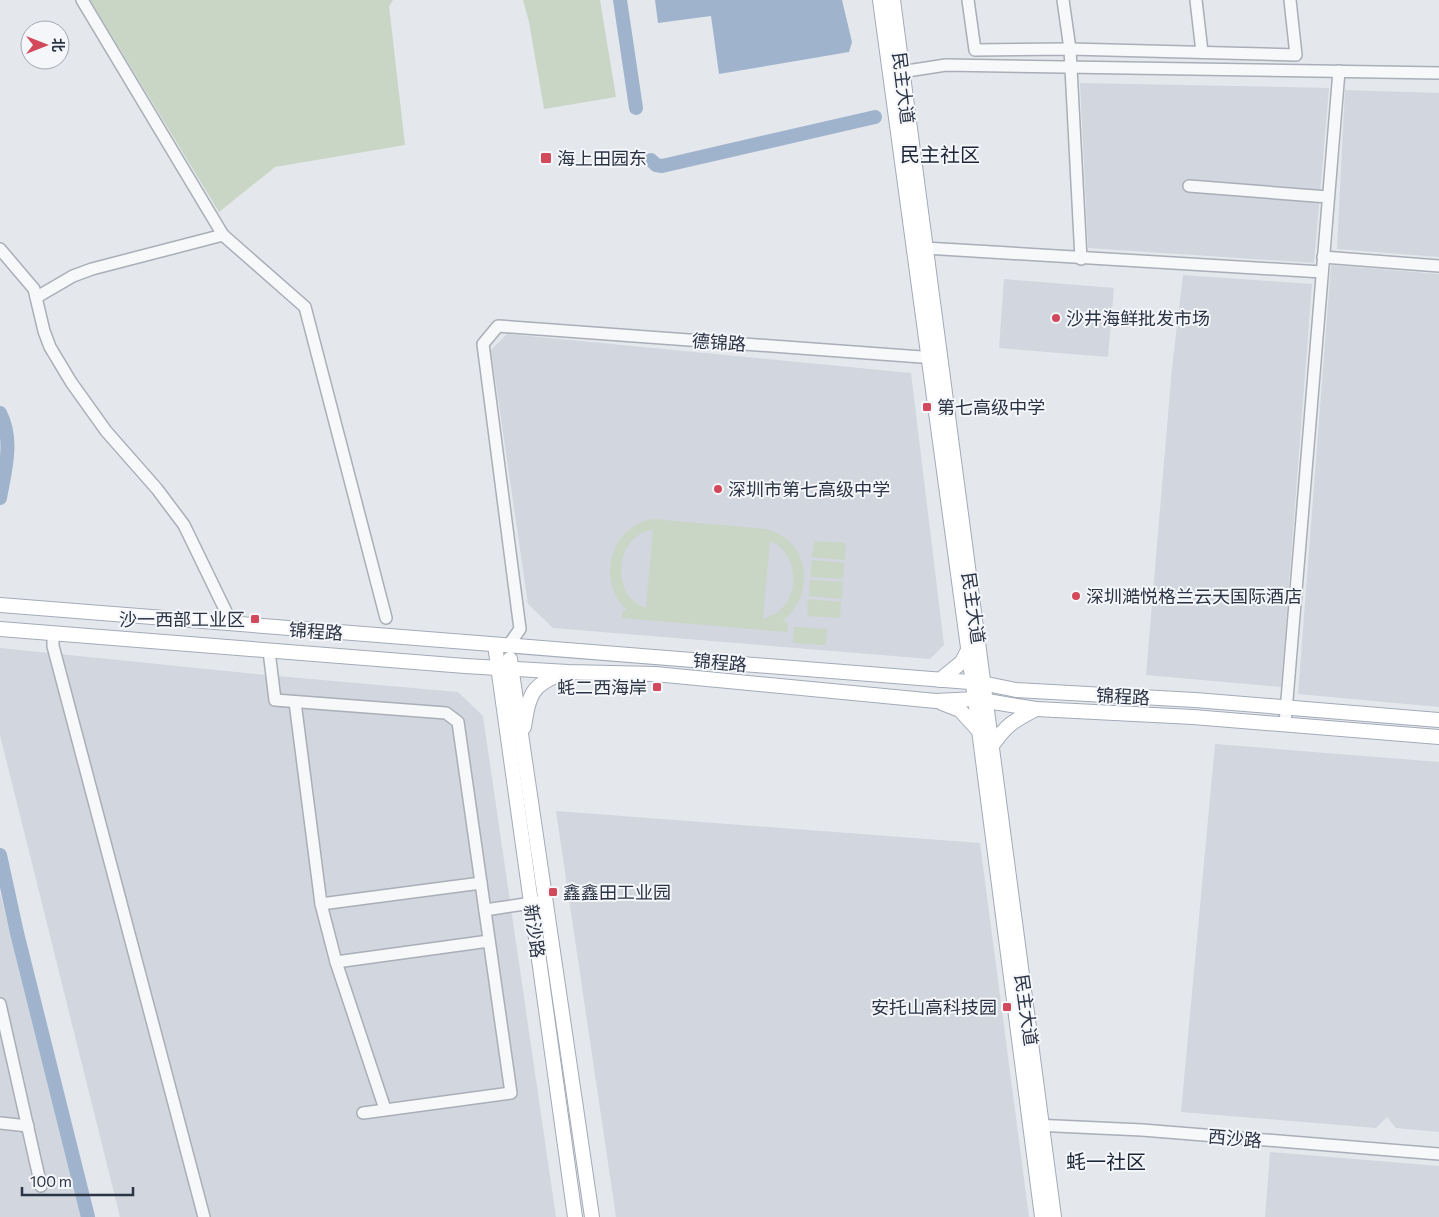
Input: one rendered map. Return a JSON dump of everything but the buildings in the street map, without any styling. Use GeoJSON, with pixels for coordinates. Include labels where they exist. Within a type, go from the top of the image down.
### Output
{"type":"FeatureCollection","features":[{"type":"Feature","properties":{"kind":"main road","name":"民主大道"},"geometry":{"type":"LineString","coordinates":[[880,0],[896,73],[925,248],[934,358]]}},
{"type":"Feature","properties":{"kind":"main road","name":"民主大道"},"geometry":{"type":"LineString","coordinates":[[893,0],[896,73],[977,683],[991,747],[1036,1125],[1042,1217]]}},
{"type":"Feature","properties":{"kind":"main road","name":"锦程路"},"geometry":{"type":"LineString","coordinates":[[0,605],[977,683],[1016,690],[1195,700],[1439,720]]}},
{"type":"Feature","properties":{"kind":"main road","name":"锦程路"},"geometry":{"type":"LineString","coordinates":[[0,629],[467,666],[568,672],[655,674],[936,701],[980,700],[1036,709],[1193,717],[1439,737]]}},
{"type":"Feature","properties":{"kind":"main road","name":"新沙路"},"geometry":{"type":"LineString","coordinates":[[501,645],[504,667],[522,743],[538,902],[575,1217]]}},
{"type":"Feature","properties":{"kind":"main road"},"geometry":{"type":"LineString","coordinates":[[940,680],[974,653],[994,676],[1016,690]]}},
{"type":"Feature","properties":{"kind":"main road"},"geometry":{"type":"LineString","coordinates":[[467,666],[483,672],[493,684],[503,706]]}},
{"type":"Feature","properties":{"kind":"main road","name":"新沙路"},"geometry":{"type":"LineString","coordinates":[[504,667],[503,706],[592,1217]]}},
{"type":"Feature","properties":{"kind":"main road"},"geometry":{"type":"LineString","coordinates":[[522,743],[527,703],[538,686],[548,679],[568,672]]}},
{"type":"Feature","properties":{"kind":"main road","name":"民主大道"},"geometry":{"type":"LineString","coordinates":[[980,700],[979,731],[1036,1125],[1054,1217]]}},
{"type":"Feature","properties":{"kind":"main road"},"geometry":{"type":"LineString","coordinates":[[936,701],[960,710],[979,731]]}},
{"type":"Feature","properties":{"kind":"main road"},"geometry":{"type":"LineString","coordinates":[[991,747],[1002,730],[1014,720],[1036,709]]}},
{"type":"Feature","properties":{"kind":"street"},"geometry":{"type":"LineString","coordinates":[[82,0],[224,235],[305,307],[386,618]]}},
{"type":"Feature","properties":{"kind":"street"},"geometry":{"type":"LineString","coordinates":[[968,0],[975,50],[1070,49],[1296,54],[1290,0]]}},
{"type":"Feature","properties":{"kind":"street"},"geometry":{"type":"LineString","coordinates":[[1063,0],[1070,49],[1081,259]]}},
{"type":"Feature","properties":{"kind":"street"},"geometry":{"type":"LineString","coordinates":[[1196,0],[1202,52]]}},
{"type":"Feature","properties":{"kind":"street"},"geometry":{"type":"LineString","coordinates":[[896,73],[946,65],[1439,73]]}},
{"type":"Feature","properties":{"kind":"street"},"geometry":{"type":"LineString","coordinates":[[1285,724],[1339,71]]}},
{"type":"Feature","properties":{"kind":"street"},"geometry":{"type":"LineString","coordinates":[[1189,186],[1328,197]]}},
{"type":"Feature","properties":{"kind":"street"},"geometry":{"type":"LineString","coordinates":[[37,297],[73,276],[92,269],[224,235]]}},
{"type":"Feature","properties":{"kind":"street"},"geometry":{"type":"LineString","coordinates":[[925,248],[1081,259],[1322,272]]}},
{"type":"Feature","properties":{"kind":"street"},"geometry":{"type":"LineString","coordinates":[[0,249],[34,289],[44,331],[50,347],[106,431],[157,489],[184,525],[232,624]]}},
{"type":"Feature","properties":{"kind":"street"},"geometry":{"type":"LineString","coordinates":[[1323,256],[1439,266]]}},
{"type":"Feature","properties":{"kind":"street","name":"德锦路"},"geometry":{"type":"LineString","coordinates":[[501,645],[520,629],[483,344],[498,326],[934,358]]}},
{"type":"Feature","properties":{"kind":"street"},"geometry":{"type":"LineString","coordinates":[[53,634],[54,646],[204,1217]]}},
{"type":"Feature","properties":{"kind":"street"},"geometry":{"type":"LineString","coordinates":[[270,651],[274,700],[446,712],[458,722],[511,1093],[364,1113]]}},
{"type":"Feature","properties":{"kind":"street"},"geometry":{"type":"LineString","coordinates":[[295,702],[320,904],[336,962],[385,1109]]}},
{"type":"Feature","properties":{"kind":"street"},"geometry":{"type":"LineString","coordinates":[[320,904],[481,883]]}},
{"type":"Feature","properties":{"kind":"street"},"geometry":{"type":"LineString","coordinates":[[485,910],[538,902]]}},
{"type":"Feature","properties":{"kind":"street"},"geometry":{"type":"LineString","coordinates":[[336,962],[489,941]]}},
{"type":"Feature","properties":{"kind":"street"},"geometry":{"type":"LineString","coordinates":[[0,1004],[2,1022],[41,1186]]}},
{"type":"Feature","properties":{"kind":"street"},"geometry":{"type":"LineString","coordinates":[[0,1123],[28,1126]]}},
{"type":"Feature","properties":{"kind":"street","name":"西沙路"},"geometry":{"type":"LineString","coordinates":[[1036,1125],[1142,1130],[1439,1154]]}},
{"type":"Feature","properties":{"kind":"shaded area"},"geometry":{"type":"Polygon","coordinates":[[[1080,83],[1329,88],[1314,263],[1088,248],[1080,83]]]}},
{"type":"Feature","properties":{"kind":"shaded area"},"geometry":{"type":"Polygon","coordinates":[[[1345,90],[1439,93],[1439,257],[1337,249],[1345,90]]]}},
{"type":"Feature","properties":{"kind":"shaded area"},"geometry":{"type":"Polygon","coordinates":[[[1331,265],[1439,274],[1439,707],[1298,694],[1331,265]]]}},
{"type":"Feature","properties":{"kind":"shaded area"},"geometry":{"type":"Polygon","coordinates":[[[1183,275],[1312,284],[1281,687],[1146,675],[1172,368],[1183,275]]]}},
{"type":"Feature","properties":{"kind":"shaded area","name":"沙井海鲜批发市场"},"geometry":{"type":"Polygon","coordinates":[[[1004,279],[1114,288],[1108,357],[999,348],[1004,279]]]}},
{"type":"Feature","properties":{"kind":"shaded area","name":"深圳市第七高级中学"},"geometry":{"type":"Polygon","coordinates":[[[507,334],[911,373],[944,645],[930,659],[553,628],[528,604],[491,350],[507,334]]]}},
{"type":"Feature","properties":{"kind":"shaded area"},"geometry":{"type":"Polygon","coordinates":[[[0,648],[458,692],[483,716],[556,1217],[120,1217],[0,735],[0,648]]]}},
{"type":"Feature","properties":{"kind":"shaded area"},"geometry":{"type":"Polygon","coordinates":[[[1215,744],[1439,762],[1439,1132],[1396,1128],[1387,1117],[1376,1128],[1181,1112],[1215,744]]]}},
{"type":"Feature","properties":{"kind":"shaded area"},"geometry":{"type":"Polygon","coordinates":[[[556,811],[980,843],[1029,1217],[616,1217],[556,811]]]}},
{"type":"Feature","properties":{"kind":"shaded area"},"geometry":{"type":"Polygon","coordinates":[[[0,893],[82,1217],[0,1217],[0,893]]]}},
{"type":"Feature","properties":{"kind":"shaded area"},"geometry":{"type":"Polygon","coordinates":[[[1270,1152],[1439,1166],[1439,1217],[1265,1217],[1270,1152]]]}},
{"type":"Feature","properties":{"kind":"green space"},"geometry":{"type":"Polygon","coordinates":[[[90,0],[393,0],[389,6],[405,145],[275,167],[219,212],[90,0]]]}},
{"type":"Feature","properties":{"kind":"green space"},"geometry":{"type":"Polygon","coordinates":[[[523,0],[600,0],[616,97],[544,109],[529,22],[523,0]]]}},
{"type":"Feature","properties":{"kind":"green space"},"geometry":{"type":"Polygon","coordinates":[[[653,519],[766,529],[781,535],[792,544],[800,556],[804,569],[804,583],[800,597],[793,610],[782,621],[788,622],[787,632],[622,618],[623,610],[627,610],[617,598],[612,584],[610,570],[612,556],[618,543],[627,532],[639,523],[653,519]],[[653,530],[640,534],[631,542],[624,553],[621,566],[622,579],[626,591],[634,601],[646,608],[646,607],[653,530]],[[770,541],[763,618],[774,614],[782,608],[792,590],[793,579],[792,568],[788,558],[779,546],[770,541]]]}},
{"type":"Feature","properties":{"kind":"green space"},"geometry":{"type":"Polygon","coordinates":[[[814,541],[846,543],[845,560],[812,557],[814,541]]]}},
{"type":"Feature","properties":{"kind":"green space"},"geometry":{"type":"Polygon","coordinates":[[[812,560],[844,563],[843,579],[810,577],[812,560]]]}},
{"type":"Feature","properties":{"kind":"green space"},"geometry":{"type":"Polygon","coordinates":[[[810,580],[843,582],[842,599],[809,596],[810,580]]]}},
{"type":"Feature","properties":{"kind":"green space"},"geometry":{"type":"Polygon","coordinates":[[[808,599],[841,602],[840,618],[807,616],[808,599]]]}},
{"type":"Feature","properties":{"kind":"green space"},"geometry":{"type":"Polygon","coordinates":[[[794,627],[827,629],[826,645],[793,643],[794,627]]]}},
{"type":"Feature","properties":{"kind":"water"},"geometry":{"type":"Polygon","coordinates":[[[655,0],[842,0],[852,42],[849,52],[719,74],[711,16],[658,23],[655,0]]]}},
{"type":"Feature","properties":{"kind":"waterway"},"geometry":{"type":"LineString","coordinates":[[620,0],[636,108]]}},
{"type":"Feature","properties":{"kind":"waterway"},"geometry":{"type":"LineString","coordinates":[[651,160],[656,165],[662,166],[875,117]]}},
{"type":"Feature","properties":{"kind":"waterway"},"geometry":{"type":"LineString","coordinates":[[0,413],[7,434],[6,466],[0,498]]}},
{"type":"Feature","properties":{"kind":"waterway"},"geometry":{"type":"LineString","coordinates":[[0,855],[17,933],[88,1217]]}},
{"type":"Feature","properties":{"kind":"place","name":"海上田园东"},"geometry":{"type":"Point","coordinates":[546,158]}},
{"type":"Feature","properties":{"kind":"place","name":"沙井海鲜批发市场"},"geometry":{"type":"Point","coordinates":[1056,318]}},
{"type":"Feature","properties":{"kind":"place","name":"第七高级中学"},"geometry":{"type":"Point","coordinates":[927,407]}},
{"type":"Feature","properties":{"kind":"place","name":"深圳市第七高级中学"},"geometry":{"type":"Point","coordinates":[718,489]}},
{"type":"Feature","properties":{"kind":"place","name":"深圳澔悦格兰云天国际酒店"},"geometry":{"type":"Point","coordinates":[1076,596]}},
{"type":"Feature","properties":{"kind":"place","name":"沙一西部工业区"},"geometry":{"type":"Point","coordinates":[255,619]}},
{"type":"Feature","properties":{"kind":"place","name":"蚝二西海岸"},"geometry":{"type":"Point","coordinates":[657,687]}},
{"type":"Feature","properties":{"kind":"place","name":"鑫鑫田工业园"},"geometry":{"type":"Point","coordinates":[553,892]}},
{"type":"Feature","properties":{"kind":"place","name":"安托山高科技园"},"geometry":{"type":"Point","coordinates":[1007,1007]}},
{"type":"Feature","properties":{"kind":"district","name":"民主社区"},"geometry":{"type":"Point","coordinates":[940,154]}},
{"type":"Feature","properties":{"kind":"district","name":"蚝一社区"},"geometry":{"type":"Point","coordinates":[1106,1161]}}]}
